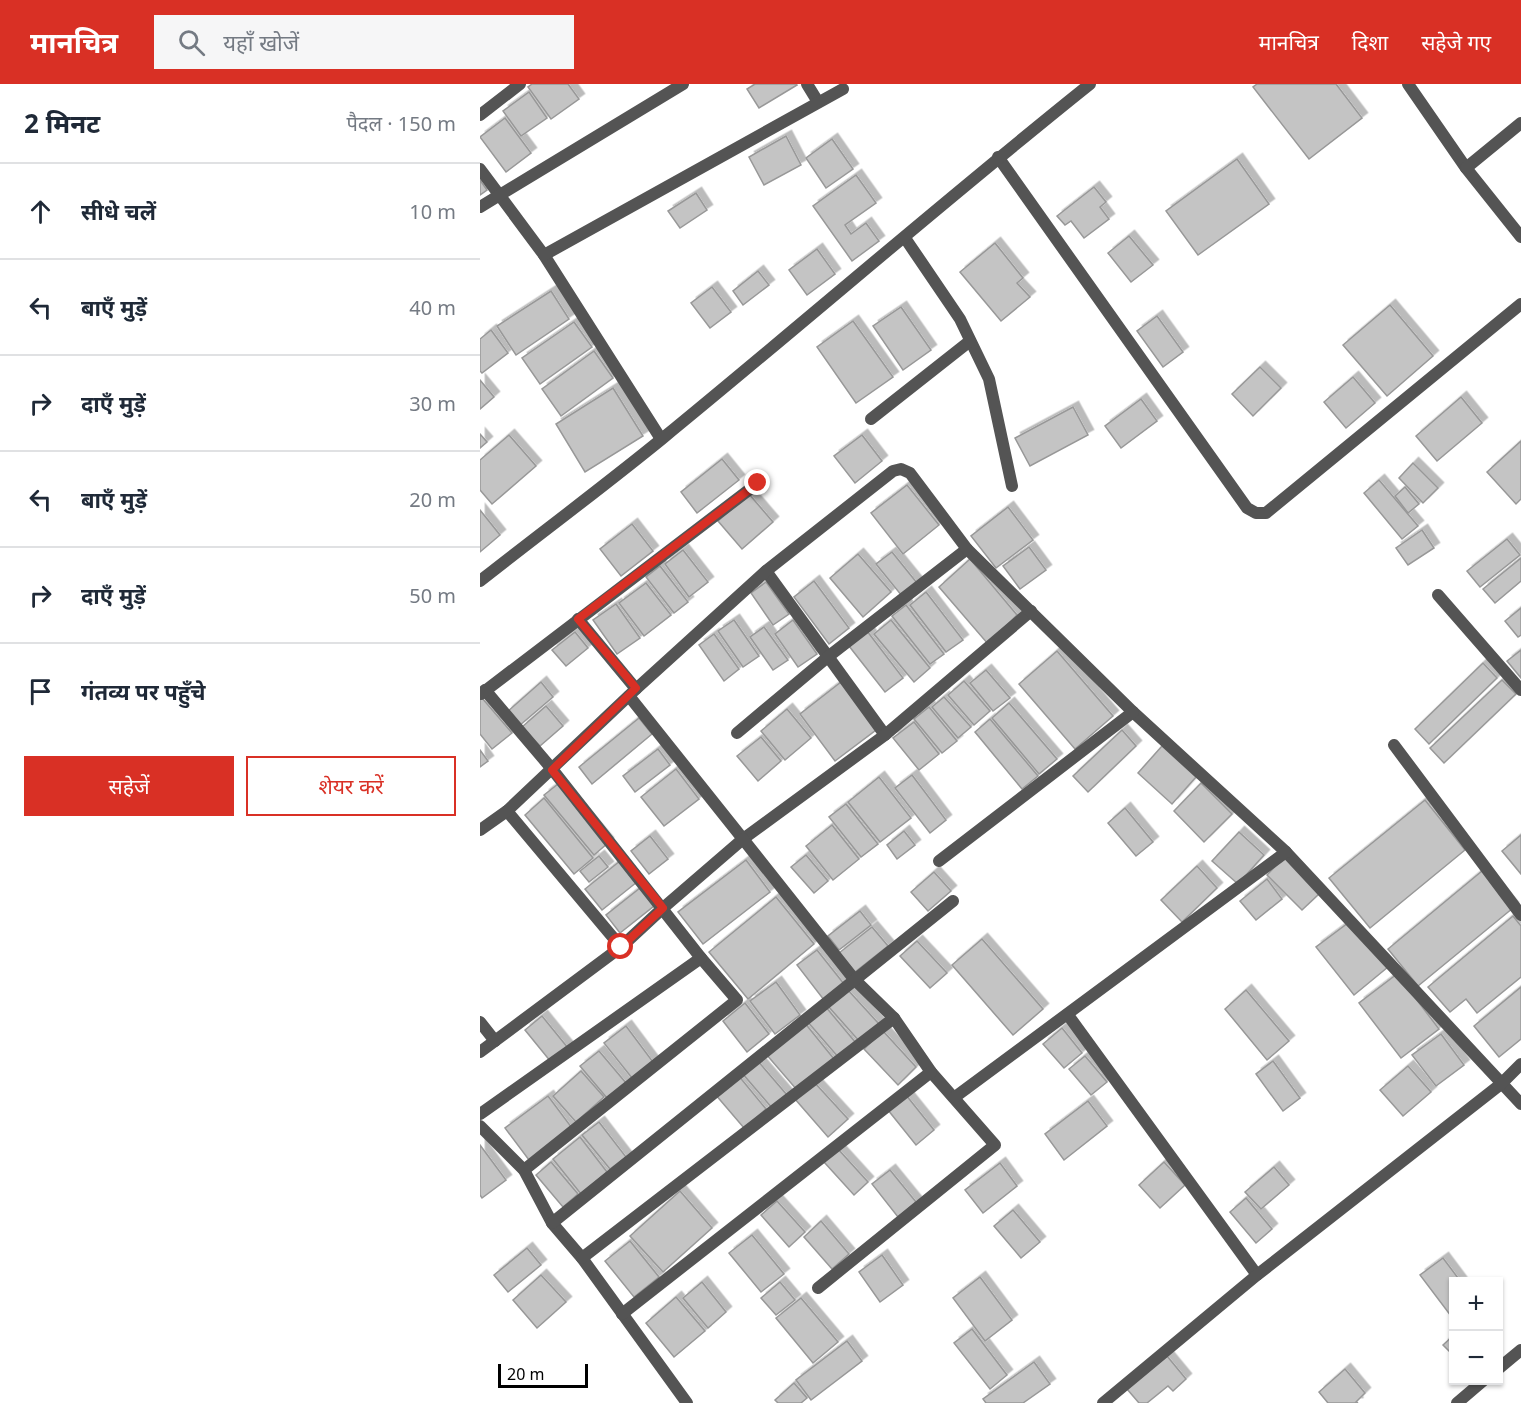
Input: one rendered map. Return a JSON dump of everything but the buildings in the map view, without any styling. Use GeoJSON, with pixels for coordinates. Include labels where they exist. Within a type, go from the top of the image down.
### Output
{"type":"FeatureCollection","features":[{"type":"Feature","properties":{"kind":"street"},"geometry":{"type":"LineString","coordinates":[[480,115],[520,84]]}},
{"type":"Feature","properties":{"kind":"street"},"geometry":{"type":"LineString","coordinates":[[480,207],[683,84]]}},
{"type":"Feature","properties":{"kind":"street"},"geometry":{"type":"LineString","coordinates":[[807,84],[818,102]]}},
{"type":"Feature","properties":{"kind":"street"},"geometry":{"type":"LineString","coordinates":[[480,581],[662,439],[999,157],[1090,84]]}},
{"type":"Feature","properties":{"kind":"street"},"geometry":{"type":"LineString","coordinates":[[1408,84],[1466,168],[1521,237]]}},
{"type":"Feature","properties":{"kind":"street"},"geometry":{"type":"LineString","coordinates":[[543,255],[843,89]]}},
{"type":"Feature","properties":{"kind":"street"},"geometry":{"type":"LineString","coordinates":[[1466,168],[1521,123]]}},
{"type":"Feature","properties":{"kind":"street"},"geometry":{"type":"LineString","coordinates":[[999,157],[1247,507],[1256,513],[1266,513],[1521,304]]}},
{"type":"Feature","properties":{"kind":"street"},"geometry":{"type":"LineString","coordinates":[[480,169],[543,255],[662,439]]}},
{"type":"Feature","properties":{"kind":"street"},"geometry":{"type":"LineString","coordinates":[[905,238],[960,319],[989,379],[1012,486]]}},
{"type":"Feature","properties":{"kind":"street"},"geometry":{"type":"LineString","coordinates":[[871,419],[970,341]]}},
{"type":"Feature","properties":{"kind":"street"},"geometry":{"type":"LineString","coordinates":[[480,830],[507,811],[766,571],[893,471],[901,469],[910,473],[967,549],[1133,712],[1286,852],[1521,1104]]}},
{"type":"Feature","properties":{"kind":"street"},"geometry":{"type":"LineString","coordinates":[[524,1170],[737,1000],[552,770],[483,693],[758,483]]}},
{"type":"Feature","properties":{"kind":"street"},"geometry":{"type":"LineString","coordinates":[[737,734],[829,656],[967,549]]}},
{"type":"Feature","properties":{"kind":"street"},"geometry":{"type":"LineString","coordinates":[[766,571],[885,735]]}},
{"type":"Feature","properties":{"kind":"street"},"geometry":{"type":"LineString","coordinates":[[1438,595],[1521,690]]}},
{"type":"Feature","properties":{"kind":"street"},"geometry":{"type":"LineString","coordinates":[[480,1052],[621,947],[743,839],[885,735],[1031,611]]}},
{"type":"Feature","properties":{"kind":"street"},"geometry":{"type":"LineString","coordinates":[[578,619],[743,839],[854,979],[894,1018],[931,1071],[995,1144],[818,1288]]}},
{"type":"Feature","properties":{"kind":"street"},"geometry":{"type":"LineString","coordinates":[[939,861],[1133,712]]}},
{"type":"Feature","properties":{"kind":"street"},"geometry":{"type":"LineString","coordinates":[[1394,745],[1521,915]]}},
{"type":"Feature","properties":{"kind":"street"},"geometry":{"type":"LineString","coordinates":[[507,811],[621,947]]}},
{"type":"Feature","properties":{"kind":"street"},"geometry":{"type":"LineString","coordinates":[[955,1097],[1286,852]]}},
{"type":"Feature","properties":{"kind":"street"},"geometry":{"type":"LineString","coordinates":[[552,1223],[953,901]]}},
{"type":"Feature","properties":{"kind":"street"},"geometry":{"type":"LineString","coordinates":[[480,1114],[701,958]]}},
{"type":"Feature","properties":{"kind":"street"},"geometry":{"type":"LineString","coordinates":[[1068,1015],[1257,1275]]}},
{"type":"Feature","properties":{"kind":"street"},"geometry":{"type":"LineString","coordinates":[[582,1258],[894,1018]]}},
{"type":"Feature","properties":{"kind":"street"},"geometry":{"type":"LineString","coordinates":[[480,1022],[495,1041]]}},
{"type":"Feature","properties":{"kind":"street"},"geometry":{"type":"LineString","coordinates":[[1103,1403],[1257,1275],[1501,1084],[1521,1064]]}},
{"type":"Feature","properties":{"kind":"street"},"geometry":{"type":"LineString","coordinates":[[622,1314],[931,1071]]}},
{"type":"Feature","properties":{"kind":"street"},"geometry":{"type":"LineString","coordinates":[[480,1126],[524,1170],[552,1223],[582,1258],[687,1403]]}},
{"type":"Feature","properties":{"kind":"street"},"geometry":{"type":"LineString","coordinates":[[1503,1365],[1521,1350]]}},
{"type":"Feature","properties":{"kind":"street"},"geometry":{"type":"LineString","coordinates":[[1457,1403],[1478,1385]]}},
{"type":"Feature","properties":{"kind":"route"},"geometry":{"type":"LineString","coordinates":[[621,947],[663,908],[552,770],[636,688],[578,619],[758,483]]}}]}
